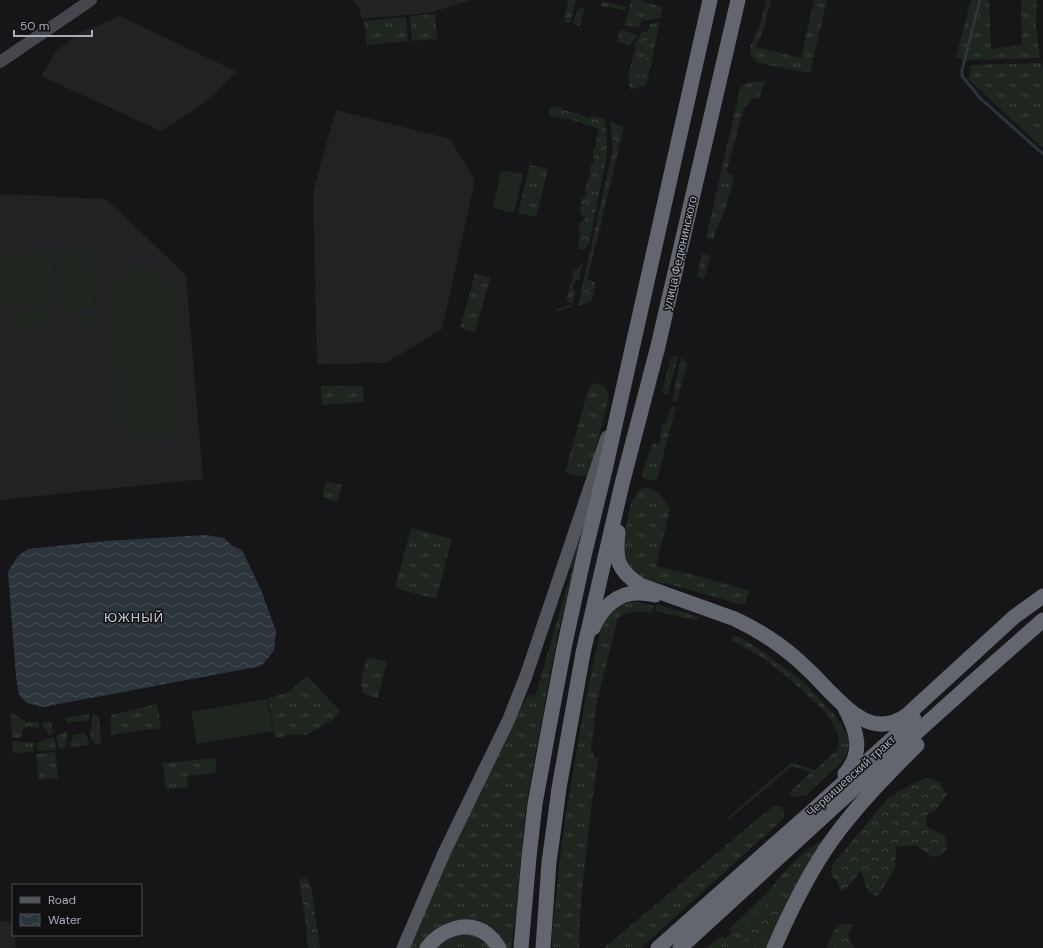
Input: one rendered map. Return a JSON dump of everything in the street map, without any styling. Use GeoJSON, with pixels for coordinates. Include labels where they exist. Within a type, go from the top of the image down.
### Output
{"type":"FeatureCollection","features":[{"type":"Feature","properties":{"kind":"highway","name":"улица Федюнинского"},"geometry":{"type":"LineString","coordinates":[[622,484],[658,346],[738,0]]}},
{"type":"Feature","properties":{"kind":"highway"},"geometry":{"type":"LineString","coordinates":[[520,948],[534,812],[564,648],[709,3]]}},
{"type":"Feature","properties":{"kind":"highway"},"geometry":{"type":"LineString","coordinates":[[622,484],[616,550],[620,566],[630,579],[640,585],[722,614],[748,625],[765,635],[798,660],[842,704],[859,717],[875,724],[883,725],[893,723],[913,710],[1014,618],[1043,596]]}},
{"type":"Feature","properties":{"kind":"highway"},"geometry":{"type":"LineString","coordinates":[[543,948],[549,862],[559,788],[583,653],[622,484]]}},
{"type":"Feature","properties":{"kind":"highway"},"geometry":{"type":"LineString","coordinates":[[583,653],[596,620],[606,606],[621,596],[638,593],[675,598]]}},
{"type":"Feature","properties":{"kind":"highway","name":"Червишевский тракт"},"geometry":{"type":"LineString","coordinates":[[658,948],[1043,604]]}},
{"type":"Feature","properties":{"kind":"highway","name":"Червишевский тракт"},"geometry":{"type":"LineString","coordinates":[[680,948],[836,804],[1043,620]]}},
{"type":"Feature","properties":{"kind":"highway"},"geometry":{"type":"LineString","coordinates":[[774,948],[805,884],[840,829],[883,779],[918,744],[983,685],[1043,627]]}},
{"type":"Feature","properties":{"kind":"highway"},"geometry":{"type":"LineString","coordinates":[[823,801],[848,770],[856,754],[856,732],[842,704]]}},
{"type":"Feature","properties":{"kind":"highway"},"geometry":{"type":"LineString","coordinates":[[427,948],[443,933],[451,929],[464,927],[478,929],[486,933],[494,940],[499,948]]}},
{"type":"Feature","properties":{"kind":"main road"},"geometry":{"type":"LineString","coordinates":[[403,948],[444,853],[508,719],[526,676],[620,399]]}},
{"type":"Feature","properties":{"kind":"street"},"geometry":{"type":"LineString","coordinates":[[0,62],[92,0]]}},
{"type":"Feature","properties":{"kind":"shaded area"},"geometry":{"type":"Polygon","coordinates":[[[352,0],[471,0],[429,13],[362,19],[359,7],[352,0]]]}},
{"type":"Feature","properties":{"kind":"shaded area"},"geometry":{"type":"Polygon","coordinates":[[[120,16],[237,72],[203,104],[161,131],[41,76],[56,52],[77,34],[120,16]]]}},
{"type":"Feature","properties":{"kind":"shaded area"},"geometry":{"type":"Polygon","coordinates":[[[336,110],[450,139],[475,180],[442,329],[386,363],[317,364],[313,192],[336,110]]]}},
{"type":"Feature","properties":{"kind":"shaded area"},"geometry":{"type":"Polygon","coordinates":[[[0,194],[106,199],[186,275],[203,479],[0,500],[0,194]]]}},
{"type":"Feature","properties":{"kind":"shaded area"},"geometry":{"type":"Polygon","coordinates":[[[0,915],[1,922],[12,921],[12,936],[15,936],[16,948],[0,948],[0,915]]]}},
{"type":"Feature","properties":{"kind":"green space"},"geometry":{"type":"Polygon","coordinates":[[[568,0],[576,0],[570,23],[564,22],[568,0]]]}},
{"type":"Feature","properties":{"kind":"green space"},"geometry":{"type":"Polygon","coordinates":[[[631,0],[637,0],[663,7],[660,18],[648,21],[642,19],[639,28],[625,25],[631,0]]]}},
{"type":"Feature","properties":{"kind":"green space"},"geometry":{"type":"Polygon","coordinates":[[[766,0],[771,0],[765,25],[756,47],[801,58],[814,0],[827,0],[810,73],[758,63],[750,54],[751,45],[760,24],[766,0]]]}},
{"type":"Feature","properties":{"kind":"green space"},"geometry":{"type":"Polygon","coordinates":[[[971,0],[989,0],[991,49],[1022,45],[1021,0],[1037,0],[1036,25],[1040,58],[965,60],[956,57],[971,0]]]}},
{"type":"Feature","properties":{"kind":"green space"},"geometry":{"type":"Polygon","coordinates":[[[602,1],[626,7],[625,11],[601,6],[602,1]]]}},
{"type":"Feature","properties":{"kind":"green space"},"geometry":{"type":"Polygon","coordinates":[[[585,6],[580,26],[573,24],[577,10],[585,6]]]}},
{"type":"Feature","properties":{"kind":"green space"},"geometry":{"type":"Polygon","coordinates":[[[435,14],[437,39],[412,41],[410,16],[435,14]]]}},
{"type":"Feature","properties":{"kind":"green space"},"geometry":{"type":"Polygon","coordinates":[[[406,17],[408,41],[367,45],[364,21],[406,17]]]}},
{"type":"Feature","properties":{"kind":"green space"},"geometry":{"type":"Polygon","coordinates":[[[660,22],[647,82],[645,86],[631,90],[629,85],[629,74],[636,47],[633,46],[641,36],[647,37],[650,24],[660,22]]]}},
{"type":"Feature","properties":{"kind":"green space"},"geometry":{"type":"Polygon","coordinates":[[[620,30],[638,35],[630,45],[617,42],[620,30]]]}},
{"type":"Feature","properties":{"kind":"green space"},"geometry":{"type":"Polygon","coordinates":[[[644,31],[649,32],[648,39],[645,43],[642,42],[637,44],[636,43],[640,35],[644,31]]]}},
{"type":"Feature","properties":{"kind":"green space"},"geometry":{"type":"Polygon","coordinates":[[[649,57],[650,61],[647,74],[640,77],[638,72],[641,67],[641,62],[649,57]]]}},
{"type":"Feature","properties":{"kind":"green space"},"geometry":{"type":"Polygon","coordinates":[[[1041,63],[1043,70],[1043,148],[969,80],[971,65],[1041,63]]]}},
{"type":"Feature","properties":{"kind":"green space"},"geometry":{"type":"Polygon","coordinates":[[[765,81],[759,99],[753,98],[743,110],[727,170],[728,173],[734,177],[725,210],[713,240],[706,238],[741,86],[750,82],[765,81]]]}},
{"type":"Feature","properties":{"kind":"green space"},"geometry":{"type":"Polygon","coordinates":[[[552,106],[562,108],[564,111],[579,113],[589,119],[593,116],[604,119],[605,123],[607,155],[589,244],[586,248],[582,249],[579,249],[578,246],[580,232],[578,224],[586,217],[582,216],[580,209],[582,199],[586,196],[585,189],[590,174],[590,168],[594,161],[593,151],[596,146],[599,129],[573,120],[553,117],[549,114],[549,109],[552,106]]]}},
{"type":"Feature","properties":{"kind":"green space"},"geometry":{"type":"Polygon","coordinates":[[[610,122],[624,127],[587,280],[596,283],[591,300],[578,306],[613,149],[610,122]]]}},
{"type":"Feature","properties":{"kind":"green space"},"geometry":{"type":"Polygon","coordinates":[[[615,127],[621,129],[622,135],[617,146],[615,160],[609,178],[600,230],[597,233],[598,239],[595,244],[593,244],[592,242],[613,151],[612,131],[615,127]]]}},
{"type":"Feature","properties":{"kind":"green space"},"geometry":{"type":"Polygon","coordinates":[[[530,165],[548,169],[536,217],[518,213],[530,165]]]}},
{"type":"Feature","properties":{"kind":"green space"},"geometry":{"type":"Polygon","coordinates":[[[501,170],[523,174],[514,213],[493,208],[501,170]]]}},
{"type":"Feature","properties":{"kind":"green space"},"geometry":{"type":"Polygon","coordinates":[[[90,249],[95,309],[65,311],[59,251],[90,249]]]}},
{"type":"Feature","properties":{"kind":"green space"},"geometry":{"type":"Polygon","coordinates":[[[53,252],[57,303],[2,307],[0,256],[53,252]]]}},
{"type":"Feature","properties":{"kind":"green space"},"geometry":{"type":"Polygon","coordinates":[[[702,254],[710,256],[704,279],[697,277],[702,254]]]}},
{"type":"Feature","properties":{"kind":"green space"},"geometry":{"type":"Polygon","coordinates":[[[582,264],[579,280],[574,282],[573,289],[576,292],[572,307],[555,311],[571,304],[566,300],[573,278],[573,272],[582,264]]]}},
{"type":"Feature","properties":{"kind":"green space"},"geometry":{"type":"Polygon","coordinates":[[[136,268],[148,268],[157,272],[171,283],[175,295],[183,412],[173,430],[168,435],[158,438],[147,438],[132,434],[125,428],[119,418],[110,301],[112,289],[117,280],[125,273],[136,268]]]}},
{"type":"Feature","properties":{"kind":"green space"},"geometry":{"type":"Polygon","coordinates":[[[475,274],[490,278],[475,332],[460,328],[475,274]]]}},
{"type":"Feature","properties":{"kind":"green space"},"geometry":{"type":"Polygon","coordinates":[[[588,280],[593,281],[596,287],[593,291],[594,294],[592,300],[586,304],[580,303],[579,299],[583,295],[584,282],[588,280]]]}},
{"type":"Feature","properties":{"kind":"green space"},"geometry":{"type":"Polygon","coordinates":[[[49,308],[50,326],[15,329],[14,311],[49,308]]]}},
{"type":"Feature","properties":{"kind":"green space"},"geometry":{"type":"Polygon","coordinates":[[[90,313],[91,327],[75,329],[73,314],[90,313]]]}},
{"type":"Feature","properties":{"kind":"green space"},"geometry":{"type":"Polygon","coordinates":[[[673,356],[678,357],[668,394],[662,393],[670,360],[673,356]]]}},
{"type":"Feature","properties":{"kind":"green space"},"geometry":{"type":"Polygon","coordinates":[[[681,358],[687,364],[677,402],[672,401],[681,358]]]}},
{"type":"Feature","properties":{"kind":"green space"},"geometry":{"type":"Polygon","coordinates":[[[595,383],[601,385],[608,391],[609,397],[590,471],[585,476],[576,476],[565,472],[589,387],[595,383]]]}},
{"type":"Feature","properties":{"kind":"green space"},"geometry":{"type":"Polygon","coordinates":[[[321,386],[363,386],[364,402],[322,405],[321,386]]]}},
{"type":"Feature","properties":{"kind":"green space"},"geometry":{"type":"Polygon","coordinates":[[[671,406],[676,407],[657,479],[648,480],[644,478],[642,474],[651,446],[654,443],[659,444],[663,423],[666,424],[671,406]]]}},
{"type":"Feature","properties":{"kind":"green space"},"geometry":{"type":"Polygon","coordinates":[[[326,481],[342,485],[337,502],[322,497],[326,481]]]}},
{"type":"Feature","properties":{"kind":"green space"},"geometry":{"type":"Polygon","coordinates":[[[649,488],[656,492],[663,498],[670,509],[656,566],[706,578],[749,591],[745,604],[740,605],[672,585],[643,580],[625,563],[622,544],[629,512],[632,501],[639,490],[649,488]]]}},
{"type":"Feature","properties":{"kind":"green space"},"geometry":{"type":"Polygon","coordinates":[[[588,509],[557,638],[528,794],[516,914],[511,948],[506,948],[490,928],[425,940],[419,948],[409,948],[459,835],[528,694],[535,697],[572,569],[570,568],[588,509]]]}},
{"type":"Feature","properties":{"kind":"green space"},"geometry":{"type":"Polygon","coordinates":[[[411,528],[452,539],[436,599],[395,588],[411,528]]]}},
{"type":"Feature","properties":{"kind":"green space"},"geometry":{"type":"Polygon","coordinates":[[[639,602],[654,606],[652,613],[630,612],[618,618],[597,701],[591,750],[595,758],[598,759],[581,899],[579,948],[552,948],[561,849],[568,802],[586,697],[600,633],[604,622],[611,612],[621,604],[639,602]]]}},
{"type":"Feature","properties":{"kind":"green space"},"geometry":{"type":"Polygon","coordinates":[[[657,604],[698,617],[698,621],[655,611],[657,604]]]}},
{"type":"Feature","properties":{"kind":"green space"},"geometry":{"type":"Polygon","coordinates":[[[736,636],[759,649],[804,682],[833,713],[841,724],[849,738],[849,746],[842,762],[806,795],[795,797],[790,794],[792,790],[810,773],[792,766],[728,820],[726,819],[791,763],[815,770],[837,750],[839,743],[838,735],[825,712],[785,675],[760,656],[731,640],[736,636]]]}},
{"type":"Feature","properties":{"kind":"green space"},"geometry":{"type":"Polygon","coordinates":[[[367,657],[387,662],[378,698],[363,694],[361,681],[367,657]]]}},
{"type":"Feature","properties":{"kind":"green space"},"geometry":{"type":"Polygon","coordinates":[[[307,676],[340,711],[334,719],[306,735],[294,734],[275,738],[268,698],[287,693],[307,676]]]}},
{"type":"Feature","properties":{"kind":"green space"},"geometry":{"type":"Polygon","coordinates":[[[267,699],[273,731],[197,744],[191,712],[267,699]]]}},
{"type":"Feature","properties":{"kind":"green space"},"geometry":{"type":"Polygon","coordinates":[[[157,704],[161,728],[111,735],[111,715],[157,704]]]}},
{"type":"Feature","properties":{"kind":"green space"},"geometry":{"type":"Polygon","coordinates":[[[10,712],[27,722],[39,722],[39,728],[29,726],[23,729],[21,738],[12,738],[10,712]]]}},
{"type":"Feature","properties":{"kind":"green space"},"geometry":{"type":"Polygon","coordinates":[[[93,713],[99,717],[101,744],[94,744],[90,735],[93,713]]]}},
{"type":"Feature","properties":{"kind":"green space"},"geometry":{"type":"Polygon","coordinates":[[[89,714],[89,720],[67,723],[65,718],[89,714]]]}},
{"type":"Feature","properties":{"kind":"green space"},"geometry":{"type":"Polygon","coordinates":[[[51,721],[53,733],[48,736],[47,730],[43,728],[43,722],[51,721]]]}},
{"type":"Feature","properties":{"kind":"green space"},"geometry":{"type":"Polygon","coordinates":[[[68,731],[66,747],[59,749],[56,736],[68,731]]]}},
{"type":"Feature","properties":{"kind":"green space"},"geometry":{"type":"Polygon","coordinates":[[[85,733],[90,745],[70,747],[73,735],[85,733]]]}},
{"type":"Feature","properties":{"kind":"green space"},"geometry":{"type":"Polygon","coordinates":[[[54,737],[56,750],[37,751],[37,743],[54,737]]]}},
{"type":"Feature","properties":{"kind":"green space"},"geometry":{"type":"Polygon","coordinates":[[[12,741],[35,743],[33,752],[13,753],[12,741]]]}},
{"type":"Feature","properties":{"kind":"green space"},"geometry":{"type":"Polygon","coordinates":[[[55,752],[58,778],[39,780],[36,754],[55,752]]]}},
{"type":"Feature","properties":{"kind":"green space"},"geometry":{"type":"Polygon","coordinates":[[[217,758],[215,773],[187,776],[188,787],[166,790],[163,763],[217,758]]]}},
{"type":"Feature","properties":{"kind":"green space"},"geometry":{"type":"Polygon","coordinates":[[[929,778],[940,782],[944,791],[948,793],[936,810],[927,815],[926,826],[944,835],[948,846],[942,855],[932,857],[916,845],[896,847],[895,868],[878,896],[868,892],[861,871],[848,887],[840,892],[838,882],[831,875],[833,864],[889,797],[918,781],[929,778]]]}},
{"type":"Feature","properties":{"kind":"green space"},"geometry":{"type":"Polygon","coordinates":[[[776,806],[782,807],[784,810],[782,820],[641,948],[604,948],[771,808],[776,806]]]}},
{"type":"Feature","properties":{"kind":"green space"},"geometry":{"type":"Polygon","coordinates":[[[825,837],[827,838],[769,948],[706,948],[722,936],[725,939],[732,932],[729,929],[768,892],[783,873],[802,854],[825,837]]]}},
{"type":"Feature","properties":{"kind":"green space"},"geometry":{"type":"Polygon","coordinates":[[[306,878],[311,886],[320,948],[308,948],[299,880],[306,878]]]}},
{"type":"Feature","properties":{"kind":"green space"},"geometry":{"type":"Polygon","coordinates":[[[776,901],[781,920],[756,948],[736,948],[749,935],[743,926],[766,904],[776,901]]]}},
{"type":"Feature","properties":{"kind":"green space"},"geometry":{"type":"Polygon","coordinates":[[[842,924],[853,924],[848,934],[851,943],[855,948],[826,948],[834,930],[842,924]]]}},
{"type":"Feature","properties":{"kind":"green space"},"geometry":{"type":"Polygon","coordinates":[[[470,934],[482,940],[491,948],[433,948],[455,935],[470,934]]]}},
{"type":"Feature","properties":{"kind":"water"},"geometry":{"type":"Polygon","coordinates":[[[206,535],[224,538],[232,546],[242,550],[261,590],[276,631],[274,651],[261,666],[43,707],[27,703],[19,695],[16,677],[8,571],[19,555],[28,549],[106,541],[206,535]]]}},
{"type":"Feature","properties":{"kind":"waterway"},"geometry":{"type":"LineString","coordinates":[[980,0],[962,70],[962,76],[980,98],[1043,154]]}},
{"type":"Feature","properties":{"kind":"district","name":"ЮЖНЫЙ"},"geometry":{"type":"Point","coordinates":[134,617]}}]}
